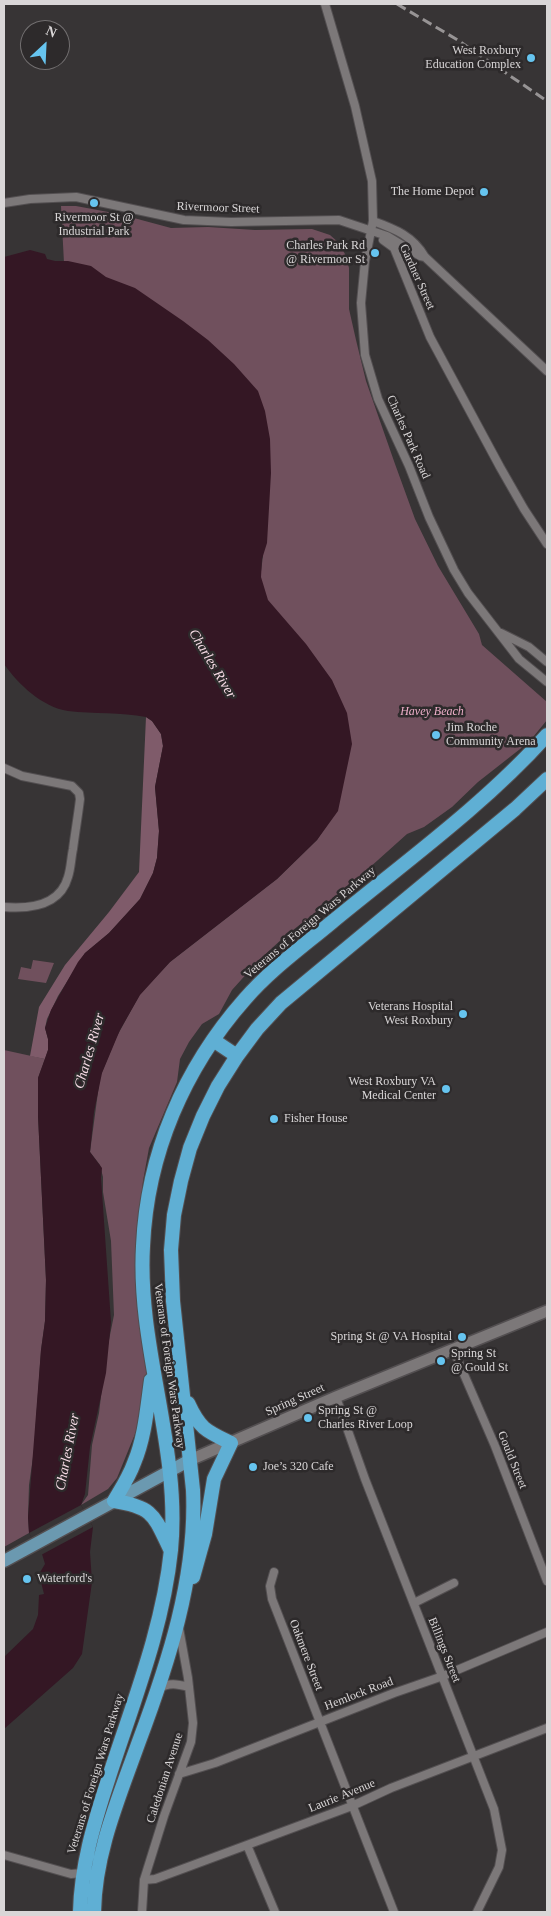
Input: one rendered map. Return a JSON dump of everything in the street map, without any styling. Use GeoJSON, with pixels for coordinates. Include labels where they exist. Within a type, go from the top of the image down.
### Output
{"type":"FeatureCollection","features":[{"type":"Feature","properties":{"kind":"highway","name":"Veterans of Foreign Wars Parkway"},"geometry":{"type":"LineString","coordinates":[[80,1912],[83,1873],[94,1824],[155,1633],[166,1585],[171,1550],[173,1508],[144,1304],[142,1270],[143,1235],[149,1192],[157,1158],[174,1109],[190,1077],[213,1040],[245,999],[276,969],[473,806],[517,766],[547,735]]}},
{"type":"Feature","properties":{"kind":"highway","name":"Veterans of Foreign Wars Parkway"},"geometry":{"type":"LineString","coordinates":[[94,1912],[96,1877],[104,1841],[156,1691],[178,1620],[186,1583],[192,1531],[193,1497],[171,1284],[171,1250],[180,1181],[196,1132],[218,1086],[236,1056],[268,1016],[293,992],[515,809],[547,779]]}},
{"type":"Feature","properties":{"kind":"highway"},"geometry":{"type":"LineString","coordinates":[[213,1040],[236,1056]]}},
{"type":"Feature","properties":{"kind":"highway"},"geometry":{"type":"LineString","coordinates":[[153,1364],[140,1446],[130,1474],[114,1501],[140,1506],[151,1514],[158,1523],[171,1550]]}},
{"type":"Feature","properties":{"kind":"highway"},"geometry":{"type":"LineString","coordinates":[[178,1620],[200,1554],[215,1476],[231,1443],[202,1428],[194,1418],[182,1392]]}},
{"type":"Feature","properties":{"kind":"main road","name":"Spring Street"},"geometry":{"type":"LineString","coordinates":[[4,1561],[190,1460],[336,1397],[547,1311]]}},
{"type":"Feature","properties":{"kind":"street"},"geometry":{"type":"LineString","coordinates":[[326,4],[356,106],[372,182],[373,221],[371,232]]}},
{"type":"Feature","properties":{"kind":"street","name":"Rivermoor Street"},"geometry":{"type":"LineString","coordinates":[[4,203],[30,199],[76,197],[184,220],[231,222],[339,220],[387,236],[420,256],[425,257]]}},
{"type":"Feature","properties":{"kind":"street","name":"Rivermoor Street"},"geometry":{"type":"LineString","coordinates":[[373,221],[399,230],[420,247],[425,257],[547,372]]}},
{"type":"Feature","properties":{"kind":"street","name":"Gardner Street"},"geometry":{"type":"LineString","coordinates":[[371,232],[394,248],[430,337],[500,467],[547,544]]}},
{"type":"Feature","properties":{"kind":"street","name":"Charles Park Road"},"geometry":{"type":"LineString","coordinates":[[371,232],[365,261],[361,303],[365,355],[378,399],[454,570],[475,604],[519,658],[547,682]]}},
{"type":"Feature","properties":{"kind":"street","name":"Charles Park Road"},"geometry":{"type":"LineString","coordinates":[[499,632],[529,647],[547,662]]}},
{"type":"Feature","properties":{"kind":"street"},"geometry":{"type":"LineString","coordinates":[[4,768],[28,777],[72,786],[79,793],[80,799],[69,875],[60,892],[48,902],[32,907],[4,907]]}},
{"type":"Feature","properties":{"kind":"street","name":"Gould Street"},"geometry":{"type":"LineString","coordinates":[[453,1349],[495,1446],[547,1582]]}},
{"type":"Feature","properties":{"kind":"street","name":"Billings Street"},"geometry":{"type":"LineString","coordinates":[[336,1397],[494,1809],[502,1850],[499,1867],[477,1912]]}},
{"type":"Feature","properties":{"kind":"street","name":"Oakmere Street"},"geometry":{"type":"LineString","coordinates":[[274,1572],[270,1586],[272,1599],[394,1912]]}},
{"type":"Feature","properties":{"kind":"street"},"geometry":{"type":"LineString","coordinates":[[414,1603],[454,1583]]}},
{"type":"Feature","properties":{"kind":"street","name":"Caledonian Avenue"},"geometry":{"type":"LineString","coordinates":[[142,1912],[144,1880],[178,1774],[191,1742],[193,1723],[178,1620]]}},
{"type":"Feature","properties":{"kind":"street","name":"Hemlock Road"},"geometry":{"type":"LineString","coordinates":[[178,1774],[216,1763],[443,1676],[547,1632]]}},
{"type":"Feature","properties":{"kind":"street"},"geometry":{"type":"LineString","coordinates":[[156,1691],[165,1684],[174,1683],[189,1687]]}},
{"type":"Feature","properties":{"kind":"street","name":"Laurie Avenue"},"geometry":{"type":"LineString","coordinates":[[144,1880],[155,1879],[352,1806],[391,1788],[547,1728]]}},
{"type":"Feature","properties":{"kind":"street"},"geometry":{"type":"LineString","coordinates":[[248,1845],[275,1912]]}},
{"type":"Feature","properties":{"kind":"street"},"geometry":{"type":"LineString","coordinates":[[4,1855],[71,1874],[83,1873]]}},
{"type":"Feature","properties":{"kind":"green space","name":"Havey Beach"},"geometry":{"type":"Polygon","coordinates":[[[61,206],[76,206],[119,214],[171,228],[312,229],[330,235],[339,243],[346,256],[349,268],[349,309],[366,381],[415,519],[438,566],[479,634],[482,645],[547,702],[547,720],[529,742],[478,782],[452,807],[424,827],[407,834],[349,886],[283,938],[259,960],[232,990],[219,1014],[202,1024],[189,1042],[180,1059],[177,1082],[149,1148],[143,1181],[139,1220],[145,1357],[149,1388],[137,1429],[117,1478],[108,1489],[81,1505],[88,1495],[92,1445],[99,1413],[106,1355],[114,1315],[111,1241],[103,1192],[103,1177],[100,1165],[90,1152],[100,1077],[116,1038],[140,994],[170,962],[277,879],[317,840],[338,808],[308,648],[266,601],[260,579],[263,556],[64,263],[61,206]]]}},
{"type":"Feature","properties":{"kind":"green space"},"geometry":{"type":"Polygon","coordinates":[[[33,960],[54,963],[46,983],[18,979],[21,967],[31,969],[33,960]]]}},
{"type":"Feature","properties":{"kind":"green space"},"geometry":{"type":"Polygon","coordinates":[[[4,1050],[45,1059],[38,1078],[38,1116],[46,1280],[45,1321],[41,1350],[34,1450],[29,1485],[29,1533],[4,1547],[4,1050]]]}},
{"type":"Feature","properties":{"kind":"shaded area"},"geometry":{"type":"Polygon","coordinates":[[[146,717],[152,721],[161,734],[163,746],[155,787],[159,831],[157,858],[153,873],[140,899],[109,933],[85,953],[58,996],[47,1019],[45,1028],[48,1050],[45,1059],[30,1056],[39,1007],[65,965],[139,872],[146,717]]]}},
{"type":"Feature","properties":{"kind":"water","name":"Charles River"},"geometry":{"type":"Polygon","coordinates":[[[30,250],[45,254],[47,259],[91,266],[106,277],[135,288],[208,340],[234,364],[258,391],[265,411],[270,439],[271,473],[267,543],[262,559],[261,577],[268,600],[306,644],[332,680],[347,713],[352,744],[338,811],[317,840],[277,879],[170,962],[140,995],[120,1030],[102,1073],[94,1112],[90,1152],[102,1168],[101,1178],[111,1322],[106,1373],[90,1447],[85,1494],[81,1505],[93,1527],[90,1552],[92,1582],[82,1654],[73,1668],[4,1729],[4,1657],[33,1629],[38,1615],[39,1595],[44,1594],[39,1574],[45,1564],[42,1554],[29,1533],[28,1517],[45,1321],[46,1280],[38,1116],[38,1078],[48,1050],[45,1028],[51,1010],[78,962],[85,953],[109,933],[140,899],[153,873],[157,858],[159,831],[155,787],[163,746],[161,734],[152,721],[146,717],[58,709],[32,694],[4,664],[4,257],[30,250]]]}},
{"type":"Feature","properties":{"kind":"pier"},"geometry":{"type":"Polygon","coordinates":[[[81,1505],[93,1527],[41,1555],[29,1533],[81,1505]]]}},
{"type":"Feature","properties":{"kind":"railway"},"geometry":{"type":"LineString","coordinates":[[397,4],[456,39],[547,101]]}},
{"type":"Feature","properties":{"kind":"place","name":"West Roxbury Education Complex"},"geometry":{"type":"Point","coordinates":[531,58]}},
{"type":"Feature","properties":{"kind":"place","name":"The Home Depot"},"geometry":{"type":"Point","coordinates":[484,192]}},
{"type":"Feature","properties":{"kind":"place","name":"Rivermoor St @ Industrial Park"},"geometry":{"type":"Point","coordinates":[94,203]}},
{"type":"Feature","properties":{"kind":"place","name":"Charles Park Rd @ Rivermoor St"},"geometry":{"type":"Point","coordinates":[375,253]}},
{"type":"Feature","properties":{"kind":"place","name":"Jim Roche Community Arena"},"geometry":{"type":"Point","coordinates":[436,735]}},
{"type":"Feature","properties":{"kind":"place","name":"Veterans Hospital West Roxbury"},"geometry":{"type":"Point","coordinates":[463,1014]}},
{"type":"Feature","properties":{"kind":"place","name":"West Roxbury VA Medical Center"},"geometry":{"type":"Point","coordinates":[446,1089]}},
{"type":"Feature","properties":{"kind":"place","name":"Fisher House"},"geometry":{"type":"Point","coordinates":[274,1119]}},
{"type":"Feature","properties":{"kind":"place","name":"Spring St @ VA Hospital"},"geometry":{"type":"Point","coordinates":[462,1337]}},
{"type":"Feature","properties":{"kind":"place","name":"Spring St @ Gould St"},"geometry":{"type":"Point","coordinates":[441,1361]}},
{"type":"Feature","properties":{"kind":"place","name":"Spring St @ Charles River Loop"},"geometry":{"type":"Point","coordinates":[308,1418]}},
{"type":"Feature","properties":{"kind":"place","name":"Joe’s 320 Cafe"},"geometry":{"type":"Point","coordinates":[253,1467]}},
{"type":"Feature","properties":{"kind":"place","name":"Waterford's"},"geometry":{"type":"Point","coordinates":[27,1579]}}]}
